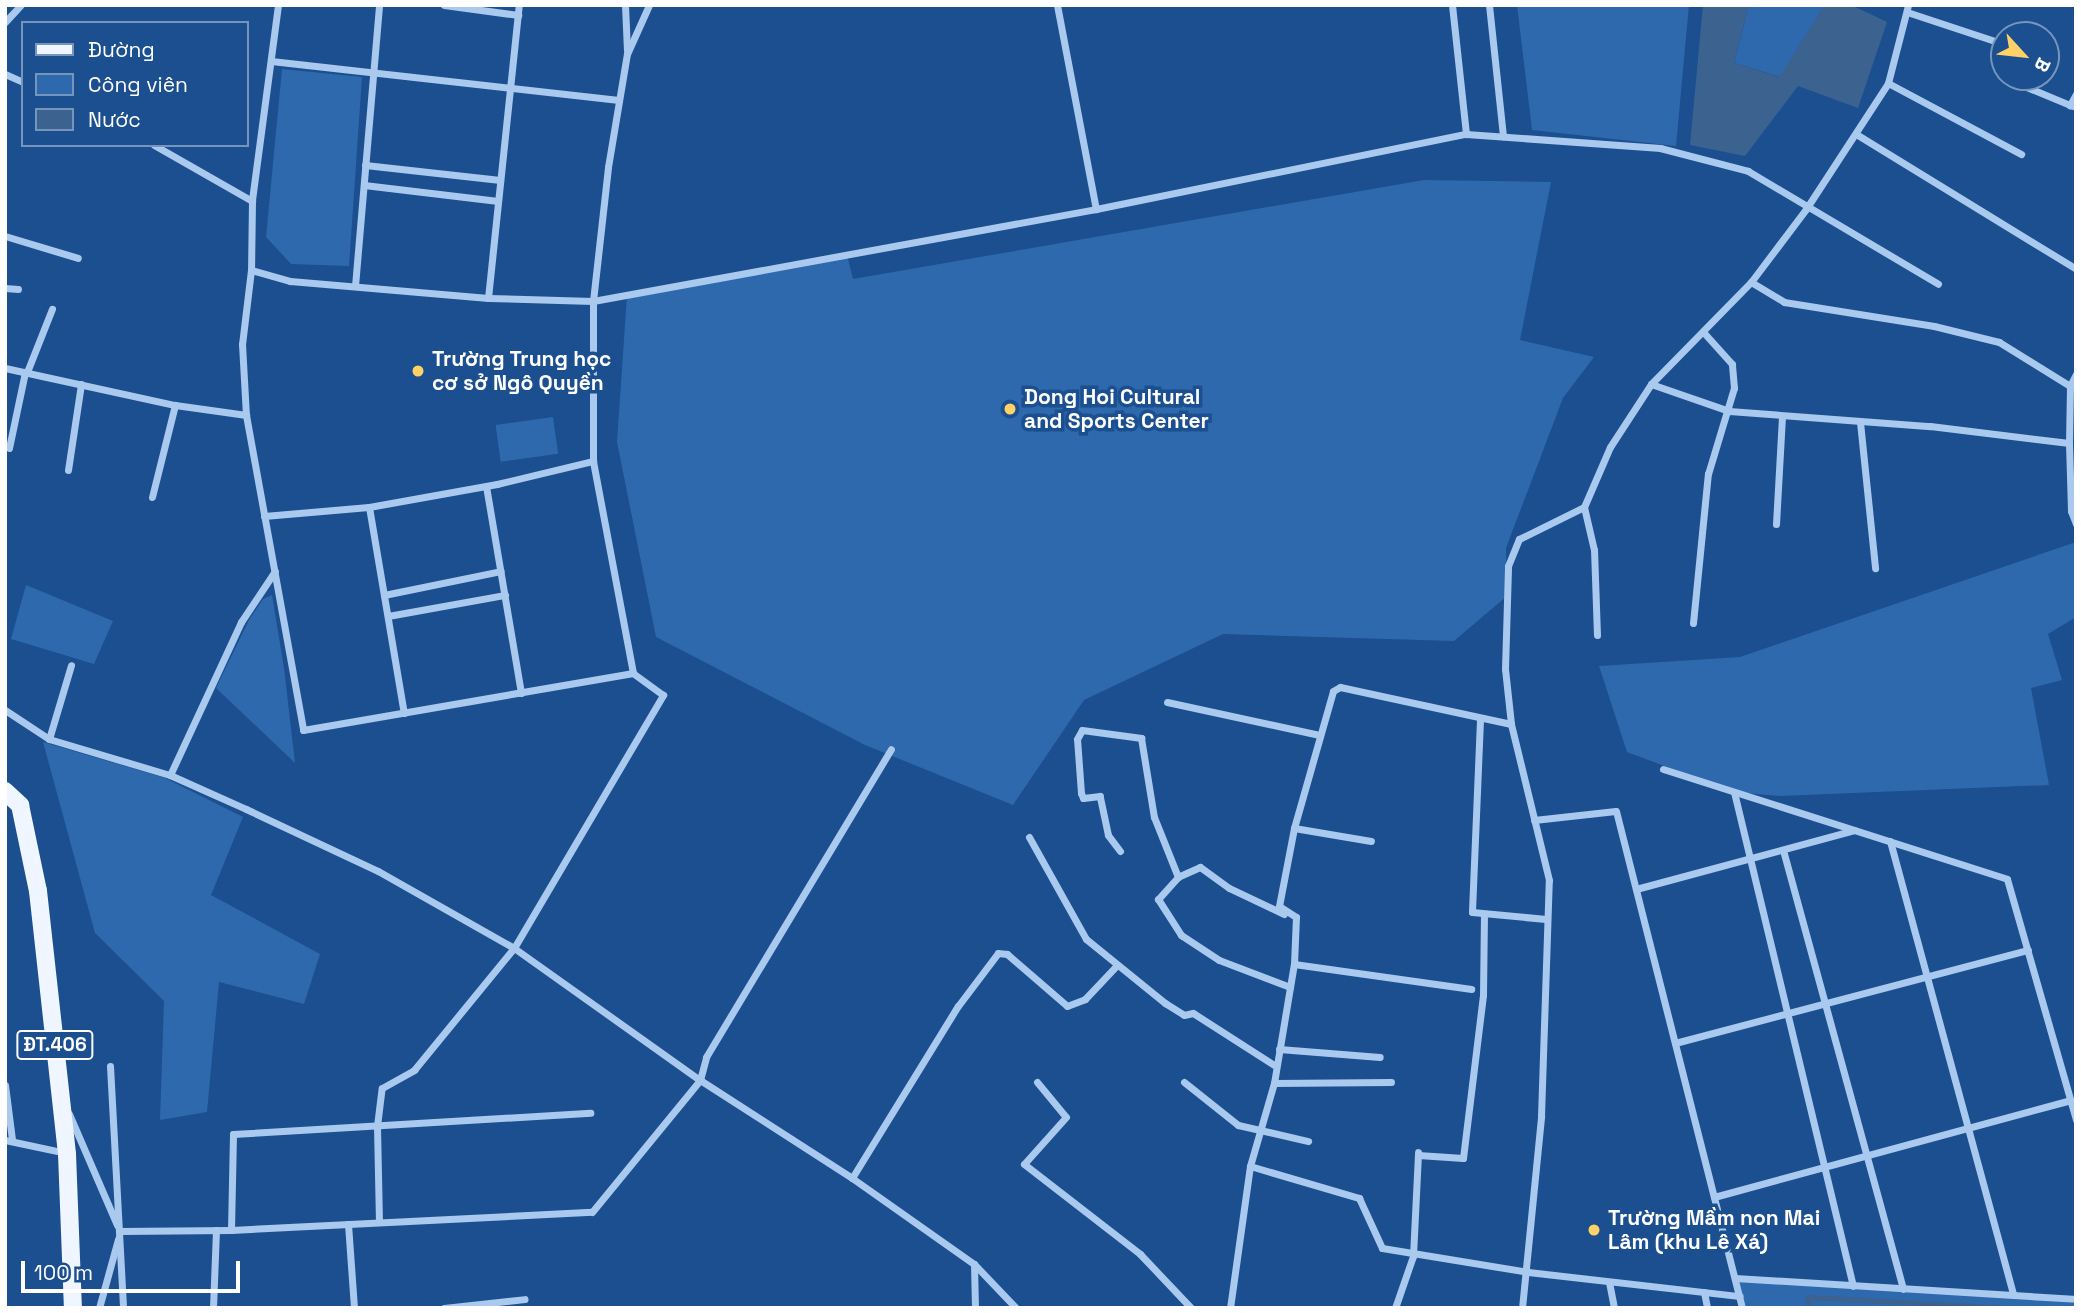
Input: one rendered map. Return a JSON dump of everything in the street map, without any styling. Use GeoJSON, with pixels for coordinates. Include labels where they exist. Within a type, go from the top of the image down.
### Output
{"type":"FeatureCollection","features":[{"type":"Feature","properties":{"kind":"main road","name":"ĐT.406"},"geometry":{"type":"LineString","coordinates":[[5,791],[20,805],[38,891],[67,1154],[73,1308]]}},
{"type":"Feature","properties":{"kind":"street"},"geometry":{"type":"LineString","coordinates":[[5,22],[21,5]]}},
{"type":"Feature","properties":{"kind":"street"},"geometry":{"type":"LineString","coordinates":[[278,5],[252,201],[251,270],[242,344],[246,415],[303,730],[633,673]]}},
{"type":"Feature","properties":{"kind":"street"},"geometry":{"type":"LineString","coordinates":[[355,286],[371,69],[379,5]]}},
{"type":"Feature","properties":{"kind":"street"},"geometry":{"type":"LineString","coordinates":[[444,5],[518,15]]}},
{"type":"Feature","properties":{"kind":"street"},"geometry":{"type":"LineString","coordinates":[[488,298],[519,5]]}},
{"type":"Feature","properties":{"kind":"street"},"geometry":{"type":"LineString","coordinates":[[379,1222],[377,1126],[382,1088],[414,1070],[514,948],[663,695],[633,673],[593,461],[593,301],[627,54],[625,5]]}},
{"type":"Feature","properties":{"kind":"street"},"geometry":{"type":"LineString","coordinates":[[627,54],[649,5]]}},
{"type":"Feature","properties":{"kind":"street"},"geometry":{"type":"LineString","coordinates":[[1057,5],[1096,209]]}},
{"type":"Feature","properties":{"kind":"street"},"geometry":{"type":"LineString","coordinates":[[1452,5],[1466,134]]}},
{"type":"Feature","properties":{"kind":"street"},"geometry":{"type":"LineString","coordinates":[[1489,5],[1503,136]]}},
{"type":"Feature","properties":{"kind":"street"},"geometry":{"type":"LineString","coordinates":[[1597,635],[1594,550],[1584,507],[1610,447],[1651,384],[1705,334],[1751,282],[1806,209],[1888,83],[1908,9],[1990,39]]}},
{"type":"Feature","properties":{"kind":"street"},"geometry":{"type":"LineString","coordinates":[[271,61],[371,69],[619,100]]}},
{"type":"Feature","properties":{"kind":"street"},"geometry":{"type":"LineString","coordinates":[[5,74],[21,81]]}},
{"type":"Feature","properties":{"kind":"street"},"geometry":{"type":"LineString","coordinates":[[1888,83],[2021,154]]}},
{"type":"Feature","properties":{"kind":"street"},"geometry":{"type":"LineString","coordinates":[[2038,91],[2073,106],[2076,94]]}},
{"type":"Feature","properties":{"kind":"street"},"geometry":{"type":"LineString","coordinates":[[251,270],[290,281],[488,298],[593,301],[1096,209],[1466,134],[1660,148],[1748,171],[1806,209],[1938,284]]}},
{"type":"Feature","properties":{"kind":"street"},"geometry":{"type":"LineString","coordinates":[[1856,134],[2076,269]]}},
{"type":"Feature","properties":{"kind":"street"},"geometry":{"type":"LineString","coordinates":[[158,147],[252,201]]}},
{"type":"Feature","properties":{"kind":"street"},"geometry":{"type":"LineString","coordinates":[[365,165],[500,180]]}},
{"type":"Feature","properties":{"kind":"street"},"geometry":{"type":"LineString","coordinates":[[363,185],[498,201]]}},
{"type":"Feature","properties":{"kind":"street"},"geometry":{"type":"LineString","coordinates":[[5,236],[78,258]]}},
{"type":"Feature","properties":{"kind":"street"},"geometry":{"type":"LineString","coordinates":[[1751,282],[1784,302],[1934,326],[1999,342],[2070,386]]}},
{"type":"Feature","properties":{"kind":"street"},"geometry":{"type":"LineString","coordinates":[[5,288],[18,289]]}},
{"type":"Feature","properties":{"kind":"street"},"geometry":{"type":"LineString","coordinates":[[9,448],[26,372],[52,309]]}},
{"type":"Feature","properties":{"kind":"street"},"geometry":{"type":"LineString","coordinates":[[1693,623],[1708,474],[1729,411],[1732,364],[1705,334]]}},
{"type":"Feature","properties":{"kind":"street"},"geometry":{"type":"LineString","coordinates":[[5,368],[175,405],[246,415]]}},
{"type":"Feature","properties":{"kind":"street"},"geometry":{"type":"LineString","coordinates":[[2076,374],[2070,386],[2068,443],[2071,511],[2076,524]]}},
{"type":"Feature","properties":{"kind":"street"},"geometry":{"type":"LineString","coordinates":[[68,470],[81,384]]}},
{"type":"Feature","properties":{"kind":"street"},"geometry":{"type":"LineString","coordinates":[[1651,384],[1729,411],[2068,443]]}},
{"type":"Feature","properties":{"kind":"street"},"geometry":{"type":"LineString","coordinates":[[152,497],[175,405]]}},
{"type":"Feature","properties":{"kind":"street"},"geometry":{"type":"LineString","coordinates":[[1776,524],[1782,417]]}},
{"type":"Feature","properties":{"kind":"street"},"geometry":{"type":"LineString","coordinates":[[1860,422],[1875,568]]}},
{"type":"Feature","properties":{"kind":"street"},"geometry":{"type":"LineString","coordinates":[[264,516],[369,506],[486,486],[593,461]]}},
{"type":"Feature","properties":{"kind":"street"},"geometry":{"type":"LineString","coordinates":[[486,486],[521,693]]}},
{"type":"Feature","properties":{"kind":"street"},"geometry":{"type":"LineString","coordinates":[[369,506],[404,713]]}},
{"type":"Feature","properties":{"kind":"street"},"geometry":{"type":"LineString","coordinates":[[1522,1308],[1528,1272],[1541,1116],[1549,880],[1511,724],[1505,669],[1510,555],[1519,538],[1584,507]]}},
{"type":"Feature","properties":{"kind":"street"},"geometry":{"type":"LineString","coordinates":[[170,775],[241,622],[275,571]]}},
{"type":"Feature","properties":{"kind":"street"},"geometry":{"type":"LineString","coordinates":[[384,595],[501,571]]}},
{"type":"Feature","properties":{"kind":"street"},"geometry":{"type":"LineString","coordinates":[[388,616],[505,595]]}},
{"type":"Feature","properties":{"kind":"street"},"geometry":{"type":"LineString","coordinates":[[49,739],[71,665]]}},
{"type":"Feature","properties":{"kind":"street"},"geometry":{"type":"LineString","coordinates":[[1296,917],[1279,906],[1294,828],[1329,699],[1340,687],[1480,720],[1511,724]]}},
{"type":"Feature","properties":{"kind":"street"},"geometry":{"type":"LineString","coordinates":[[1167,702],[1319,735]]}},
{"type":"Feature","properties":{"kind":"street"},"geometry":{"type":"LineString","coordinates":[[6,710],[49,739],[170,775],[378,871],[514,948],[700,1080],[852,1178],[974,1264],[1016,1308]]}},
{"type":"Feature","properties":{"kind":"street"},"geometry":{"type":"LineString","coordinates":[[1480,720],[1472,912],[1484,916],[1546,919]]}},
{"type":"Feature","properties":{"kind":"street"},"geometry":{"type":"LineString","coordinates":[[1120,851],[1108,835],[1100,796],[1083,797],[1081,793],[1077,739],[1082,730],[1141,738],[1154,817],[1178,877]]}},
{"type":"Feature","properties":{"kind":"street"},"geometry":{"type":"LineString","coordinates":[[120,1231],[231,1230],[592,1212],[700,1080],[706,1057],[891,749]]}},
{"type":"Feature","properties":{"kind":"street"},"geometry":{"type":"LineString","coordinates":[[1663,769],[2007,879],[2076,1120]]}},
{"type":"Feature","properties":{"kind":"street"},"geometry":{"type":"LineString","coordinates":[[1734,792],[1853,1286]]}},
{"type":"Feature","properties":{"kind":"street"},"geometry":{"type":"LineString","coordinates":[[1534,820],[1616,811],[1742,1308]]}},
{"type":"Feature","properties":{"kind":"street"},"geometry":{"type":"LineString","coordinates":[[1294,828],[1371,841]]}},
{"type":"Feature","properties":{"kind":"street"},"geometry":{"type":"LineString","coordinates":[[1636,889],[1855,830]]}},
{"type":"Feature","properties":{"kind":"street"},"geometry":{"type":"LineString","coordinates":[[1029,837],[1086,939],[1116,965],[1184,1015],[1194,1013],[1275,1065]]}},
{"type":"Feature","properties":{"kind":"street"},"geometry":{"type":"LineString","coordinates":[[1890,841],[2013,1295]]}},
{"type":"Feature","properties":{"kind":"street"},"geometry":{"type":"LineString","coordinates":[[1783,850],[1903,1289]]}},
{"type":"Feature","properties":{"kind":"street"},"geometry":{"type":"LineString","coordinates":[[1290,987],[1219,960],[1181,935],[1158,899],[1178,877],[1200,867],[1229,888],[1296,917]]}},
{"type":"Feature","properties":{"kind":"street"},"geometry":{"type":"LineString","coordinates":[[1395,1308],[1413,1256],[1418,1153],[1463,1158],[1483,995],[1484,916]]}},
{"type":"Feature","properties":{"kind":"street"},"geometry":{"type":"LineString","coordinates":[[1230,1308],[1250,1166],[1274,1083],[1294,964],[1296,917]]}},
{"type":"Feature","properties":{"kind":"street"},"geometry":{"type":"LineString","coordinates":[[1675,1043],[2028,950]]}},
{"type":"Feature","properties":{"kind":"street"},"geometry":{"type":"LineString","coordinates":[[852,1178],[958,1006],[998,953],[1007,954],[1067,1006],[1085,999],[1116,965]]}},
{"type":"Feature","properties":{"kind":"street"},"geometry":{"type":"LineString","coordinates":[[1294,964],[1471,989]]}},
{"type":"Feature","properties":{"kind":"street"},"geometry":{"type":"LineString","coordinates":[[1279,1049],[1380,1057]]}},
{"type":"Feature","properties":{"kind":"street"},"geometry":{"type":"LineString","coordinates":[[110,1066],[123,1308]]}},
{"type":"Feature","properties":{"kind":"street"},"geometry":{"type":"LineString","coordinates":[[1037,1082],[1066,1117],[1024,1164],[1140,1254],[1191,1308]]}},
{"type":"Feature","properties":{"kind":"street"},"geometry":{"type":"LineString","coordinates":[[1184,1082],[1238,1125],[1308,1142]]}},
{"type":"Feature","properties":{"kind":"street"},"geometry":{"type":"LineString","coordinates":[[1274,1083],[1391,1082]]}},
{"type":"Feature","properties":{"kind":"street"},"geometry":{"type":"LineString","coordinates":[[5,1084],[8,1140],[67,1154]]}},
{"type":"Feature","properties":{"kind":"street"},"geometry":{"type":"LineString","coordinates":[[60,1094],[120,1231],[99,1308]]}},
{"type":"Feature","properties":{"kind":"street"},"geometry":{"type":"LineString","coordinates":[[1714,1197],[2070,1100]]}},
{"type":"Feature","properties":{"kind":"street"},"geometry":{"type":"LineString","coordinates":[[231,1230],[233,1134],[590,1113]]}},
{"type":"Feature","properties":{"kind":"street"},"geometry":{"type":"LineString","coordinates":[[1250,1166],[1359,1198],[1382,1248],[1413,1256],[1528,1272],[1740,1296]]}},
{"type":"Feature","properties":{"kind":"street"},"geometry":{"type":"LineString","coordinates":[[348,1224],[354,1308]]}},
{"type":"Feature","properties":{"kind":"street"},"geometry":{"type":"LineString","coordinates":[[213,1308],[216,1230]]}},
{"type":"Feature","properties":{"kind":"street"},"geometry":{"type":"LineString","coordinates":[[974,1264],[975,1308]]}},
{"type":"Feature","properties":{"kind":"street"},"geometry":{"type":"LineString","coordinates":[[1735,1278],[2076,1299]]}},
{"type":"Feature","properties":{"kind":"street"},"geometry":{"type":"LineString","coordinates":[[1609,1282],[1614,1308]]}},
{"type":"Feature","properties":{"kind":"street"},"geometry":{"type":"LineString","coordinates":[[1704,1292],[1707,1308]]}},
{"type":"Feature","properties":{"kind":"street"},"geometry":{"type":"LineString","coordinates":[[444,1308],[525,1299]]}},
{"type":"Feature","properties":{"kind":"green space"},"geometry":{"type":"Polygon","coordinates":[[[1517,5],[1689,5],[1676,146],[1532,130],[1517,5]]]}},
{"type":"Feature","properties":{"kind":"green space"},"geometry":{"type":"Polygon","coordinates":[[[1749,5],[1825,5],[1780,77],[1734,63],[1749,5]]]}},
{"type":"Feature","properties":{"kind":"green space"},"geometry":{"type":"Polygon","coordinates":[[[282,69],[362,77],[349,266],[291,264],[266,237],[282,69]]]}},
{"type":"Feature","properties":{"kind":"green space"},"geometry":{"type":"Polygon","coordinates":[[[1424,180],[1551,182],[1520,340],[1594,357],[1563,398],[1506,548],[1507,596],[1454,641],[1223,634],[1084,700],[1013,805],[865,745],[656,637],[617,442],[627,295],[847,255],[853,279],[1424,180]]]}},
{"type":"Feature","properties":{"kind":"green space"},"geometry":{"type":"Polygon","coordinates":[[[553,417],[558,454],[501,462],[496,425],[553,417]]]}},
{"type":"Feature","properties":{"kind":"green space"},"geometry":{"type":"Polygon","coordinates":[[[2076,542],[2076,617],[2048,634],[2062,680],[2031,688],[2049,785],[1781,796],[1734,792],[1627,752],[1599,666],[1740,657],[2076,542]]]}},
{"type":"Feature","properties":{"kind":"green space"},"geometry":{"type":"Polygon","coordinates":[[[26,585],[113,621],[94,664],[11,639],[26,585]]]}},
{"type":"Feature","properties":{"kind":"green space"},"geometry":{"type":"Polygon","coordinates":[[[272,595],[295,763],[216,688],[249,620],[263,599],[272,595]]]}},
{"type":"Feature","properties":{"kind":"green space"},"geometry":{"type":"Polygon","coordinates":[[[43,742],[165,778],[243,817],[211,895],[320,954],[304,1004],[219,982],[207,1112],[160,1120],[164,1001],[95,933],[43,742]]]}},
{"type":"Feature","properties":{"kind":"green space"},"geometry":{"type":"Polygon","coordinates":[[[1735,1278],[2076,1299],[2076,1308],[1743,1308],[1735,1278]]]}},
{"type":"Feature","properties":{"kind":"water"},"geometry":{"type":"Polygon","coordinates":[[[1703,5],[1749,5],[1734,63],[1779,77],[1825,5],[1851,5],[1887,22],[1858,108],[1798,86],[1745,156],[1690,145],[1703,5]]]}},
{"type":"Feature","properties":{"kind":"waterway"},"geometry":{"type":"LineString","coordinates":[[1808,1308],[1808,1297],[2008,1308]]}},
{"type":"Feature","properties":{"kind":"place","name":"Trường Trung học cơ sở Ngô Quyền"},"geometry":{"type":"Point","coordinates":[418,371]}},
{"type":"Feature","properties":{"kind":"place","name":"Dong Hoi Cultural and Sports Center"},"geometry":{"type":"Point","coordinates":[1010,409]}},
{"type":"Feature","properties":{"kind":"place","name":"Trường Mầm non Mai Lâm (khu Lê Xá)"},"geometry":{"type":"Point","coordinates":[1594,1230]}}]}
